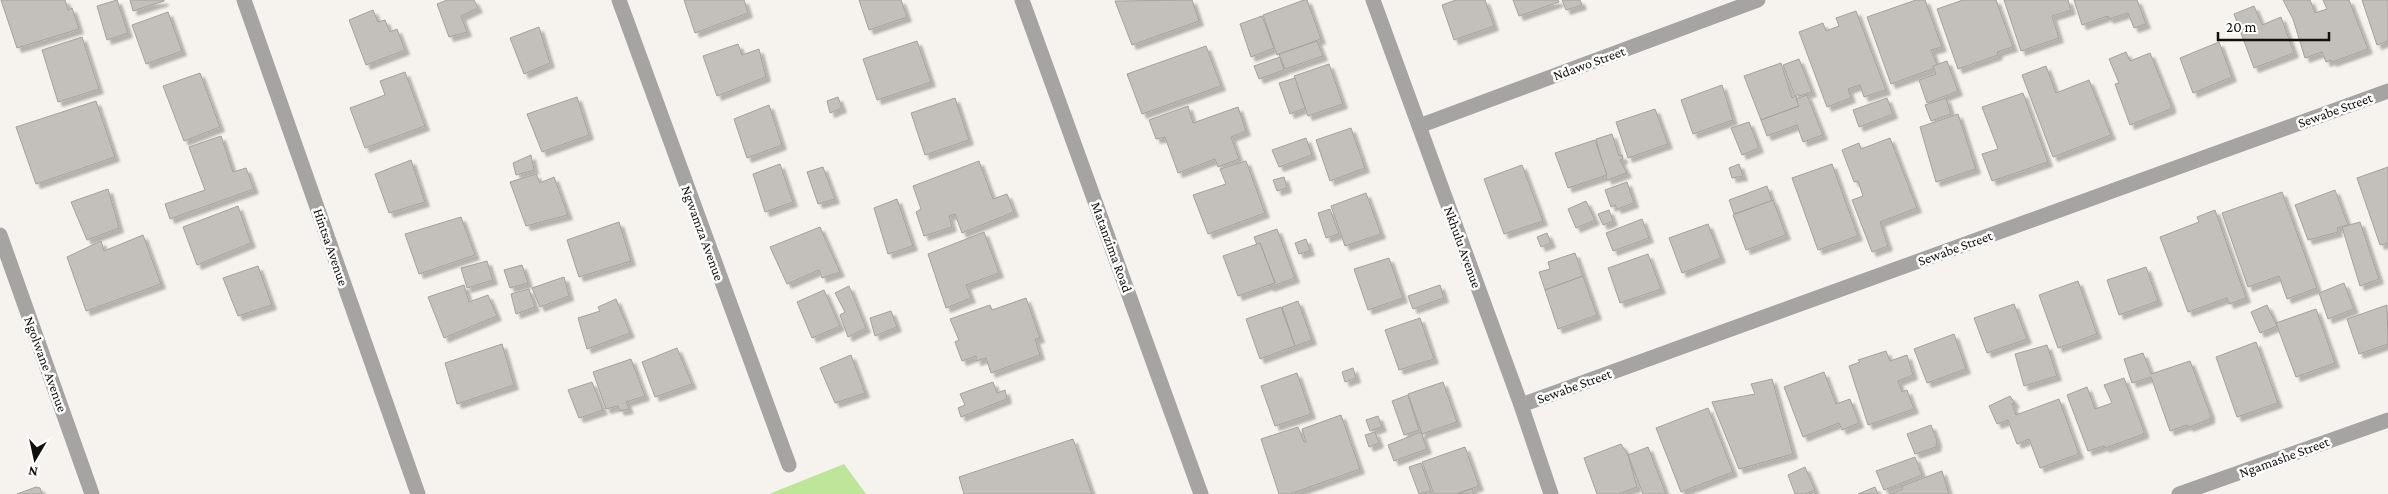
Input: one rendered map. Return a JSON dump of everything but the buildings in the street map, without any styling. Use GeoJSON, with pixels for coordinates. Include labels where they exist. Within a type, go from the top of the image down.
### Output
{"type":"FeatureCollection","features":[{"type":"Feature","properties":{"kind":"street","name":"Hintsa Avenue"},"geometry":{"type":"LineString","coordinates":[[244,0],[418,494]]}},
{"type":"Feature","properties":{"kind":"street","name":"Ngwamza Avenue"},"geometry":{"type":"LineString","coordinates":[[619,0],[790,465]]}},
{"type":"Feature","properties":{"kind":"street","name":"Matanzima Road"},"geometry":{"type":"LineString","coordinates":[[1022,0],[1201,494]]}},
{"type":"Feature","properties":{"kind":"street","name":"Nkhulu Avenue"},"geometry":{"type":"LineString","coordinates":[[1374,0],[1521,405],[1551,494]]}},
{"type":"Feature","properties":{"kind":"street","name":"Ndawo Street"},"geometry":{"type":"LineString","coordinates":[[1419,126],[1758,0]]}},
{"type":"Feature","properties":{"kind":"street","name":"Sewabe Street"},"geometry":{"type":"LineString","coordinates":[[1521,405],[2388,91]]}},
{"type":"Feature","properties":{"kind":"street","name":"Ngolwane Avenue"},"geometry":{"type":"LineString","coordinates":[[0,235],[92,494]]}},
{"type":"Feature","properties":{"kind":"street","name":"Ngamashe Street"},"geometry":{"type":"LineString","coordinates":[[2179,494],[2388,420]]}},
{"type":"Feature","properties":{"kind":"green space"},"geometry":{"type":"Polygon","coordinates":[[[844,464],[866,494],[769,494],[844,464]]]}}]}
